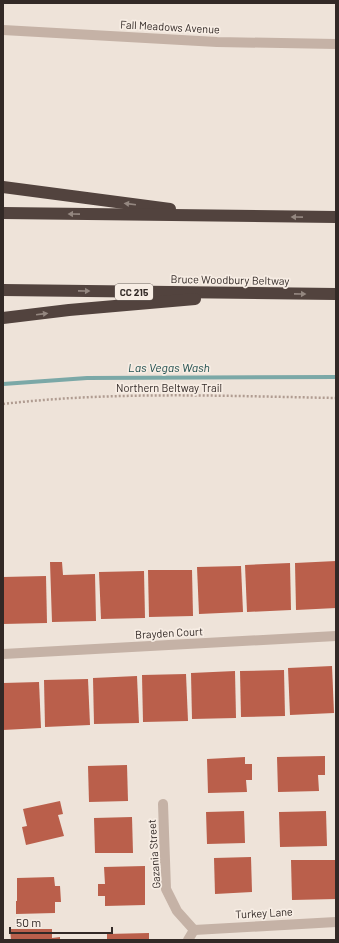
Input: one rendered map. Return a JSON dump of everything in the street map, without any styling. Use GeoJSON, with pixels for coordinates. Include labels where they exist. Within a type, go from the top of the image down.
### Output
{"type":"FeatureCollection","features":[{"type":"Feature","properties":{"kind":"highway"},"geometry":{"type":"LineString","coordinates":[[3,187],[225,216]]}},
{"type":"Feature","properties":{"kind":"highway"},"geometry":{"type":"LineString","coordinates":[[3,213],[336,217]]}},
{"type":"Feature","properties":{"kind":"highway","name":"Bruce Woodbury Beltway"},"geometry":{"type":"LineString","coordinates":[[3,290],[336,294]]}},
{"type":"Feature","properties":{"kind":"highway"},"geometry":{"type":"LineString","coordinates":[[3,318],[69,310],[264,293]]}},
{"type":"Feature","properties":{"kind":"street","name":"Fall Meadows Avenue"},"geometry":{"type":"LineString","coordinates":[[3,30],[217,42],[336,44]]}},
{"type":"Feature","properties":{"kind":"street","name":"Brayden Court"},"geometry":{"type":"LineString","coordinates":[[3,654],[336,636]]}},
{"type":"Feature","properties":{"kind":"street","name":"Gazania Street"},"geometry":{"type":"LineString","coordinates":[[163,804],[166,889],[177,911],[194,930]]}},
{"type":"Feature","properties":{"kind":"street","name":"Turkey Lane"},"geometry":{"type":"LineString","coordinates":[[194,930],[336,922]]}},
{"type":"Feature","properties":{"kind":"street"},"geometry":{"type":"LineString","coordinates":[[188,940],[194,930]]}},
{"type":"Feature","properties":{"kind":"path","name":"Northern Beltway Trail"},"geometry":{"type":"LineString","coordinates":[[3,404],[49,399],[122,396],[336,398]]}},
{"type":"Feature","properties":{"kind":"building"},"geometry":{"type":"Polygon","coordinates":[[[336,561],[336,608],[296,610],[295,563],[336,561]]]}},
{"type":"Feature","properties":{"kind":"building"},"geometry":{"type":"Polygon","coordinates":[[[50,562],[62,562],[63,575],[95,574],[96,621],[52,622],[50,562]]]}},
{"type":"Feature","properties":{"kind":"building"},"geometry":{"type":"Polygon","coordinates":[[[290,563],[291,610],[247,612],[245,565],[290,563]]]}},
{"type":"Feature","properties":{"kind":"building"},"geometry":{"type":"Polygon","coordinates":[[[241,566],[243,612],[199,614],[197,567],[241,566]]]}},
{"type":"Feature","properties":{"kind":"building"},"geometry":{"type":"Polygon","coordinates":[[[148,570],[192,570],[193,616],[149,617],[148,570]]]}},
{"type":"Feature","properties":{"kind":"building"},"geometry":{"type":"Polygon","coordinates":[[[144,571],[145,618],[101,619],[99,572],[144,571]]]}},
{"type":"Feature","properties":{"kind":"building"},"geometry":{"type":"Polygon","coordinates":[[[46,576],[47,623],[3,624],[3,577],[46,576]]]}},
{"type":"Feature","properties":{"kind":"building"},"geometry":{"type":"Polygon","coordinates":[[[332,666],[334,713],[290,715],[288,668],[332,666]]]}},
{"type":"Feature","properties":{"kind":"building"},"geometry":{"type":"Polygon","coordinates":[[[284,670],[285,716],[241,717],[240,671],[284,670]]]}},
{"type":"Feature","properties":{"kind":"building"},"geometry":{"type":"Polygon","coordinates":[[[235,671],[236,718],[192,719],[191,673],[235,671]]]}},
{"type":"Feature","properties":{"kind":"building"},"geometry":{"type":"Polygon","coordinates":[[[186,674],[188,721],[143,722],[142,675],[186,674]]]}},
{"type":"Feature","properties":{"kind":"building"},"geometry":{"type":"Polygon","coordinates":[[[137,676],[139,723],[94,724],[93,678],[137,676]]]}},
{"type":"Feature","properties":{"kind":"building"},"geometry":{"type":"Polygon","coordinates":[[[88,679],[90,725],[45,727],[44,680],[88,679]]]}},
{"type":"Feature","properties":{"kind":"building"},"geometry":{"type":"Polygon","coordinates":[[[39,682],[41,728],[3,730],[3,683],[39,682]]]}},
{"type":"Feature","properties":{"kind":"building"},"geometry":{"type":"Polygon","coordinates":[[[325,756],[325,775],[318,775],[319,791],[278,792],[277,757],[325,756]]]}},
{"type":"Feature","properties":{"kind":"building"},"geometry":{"type":"Polygon","coordinates":[[[245,757],[245,764],[252,764],[252,780],[246,780],[247,792],[208,793],[207,759],[245,757]]]}},
{"type":"Feature","properties":{"kind":"building"},"geometry":{"type":"Polygon","coordinates":[[[127,765],[128,801],[89,802],[88,766],[127,765]]]}},
{"type":"Feature","properties":{"kind":"building"},"geometry":{"type":"Polygon","coordinates":[[[60,801],[63,814],[58,815],[64,836],[26,845],[22,827],[27,826],[23,809],[60,801]]]}},
{"type":"Feature","properties":{"kind":"building"},"geometry":{"type":"Polygon","coordinates":[[[244,811],[245,843],[207,844],[206,812],[244,811]]]}},
{"type":"Feature","properties":{"kind":"building"},"geometry":{"type":"Polygon","coordinates":[[[326,811],[327,846],[280,847],[279,812],[326,811]]]}},
{"type":"Feature","properties":{"kind":"building"},"geometry":{"type":"Polygon","coordinates":[[[132,817],[133,853],[95,853],[94,818],[132,817]]]}},
{"type":"Feature","properties":{"kind":"building"},"geometry":{"type":"Polygon","coordinates":[[[251,857],[252,892],[215,894],[214,858],[251,857]]]}},
{"type":"Feature","properties":{"kind":"building"},"geometry":{"type":"Polygon","coordinates":[[[291,860],[336,860],[336,899],[292,900],[291,860]]]}},
{"type":"Feature","properties":{"kind":"building"},"geometry":{"type":"Polygon","coordinates":[[[145,866],[145,905],[105,906],[105,896],[98,896],[98,884],[105,884],[104,867],[145,866]]]}},
{"type":"Feature","properties":{"kind":"building"},"geometry":{"type":"Polygon","coordinates":[[[54,877],[55,886],[60,886],[61,902],[55,902],[55,913],[16,914],[17,878],[54,877]]]}},
{"type":"Feature","properties":{"kind":"building"},"geometry":{"type":"Polygon","coordinates":[[[10,929],[52,929],[52,938],[60,937],[60,940],[11,940],[10,929]]]}},
{"type":"Feature","properties":{"kind":"building"},"geometry":{"type":"Polygon","coordinates":[[[149,933],[149,940],[107,940],[107,934],[149,933]]]}},
{"type":"Feature","properties":{"kind":"waterway","name":"Las Vegas Wash"},"geometry":{"type":"LineString","coordinates":[[3,384],[87,378],[336,377]]}}]}
